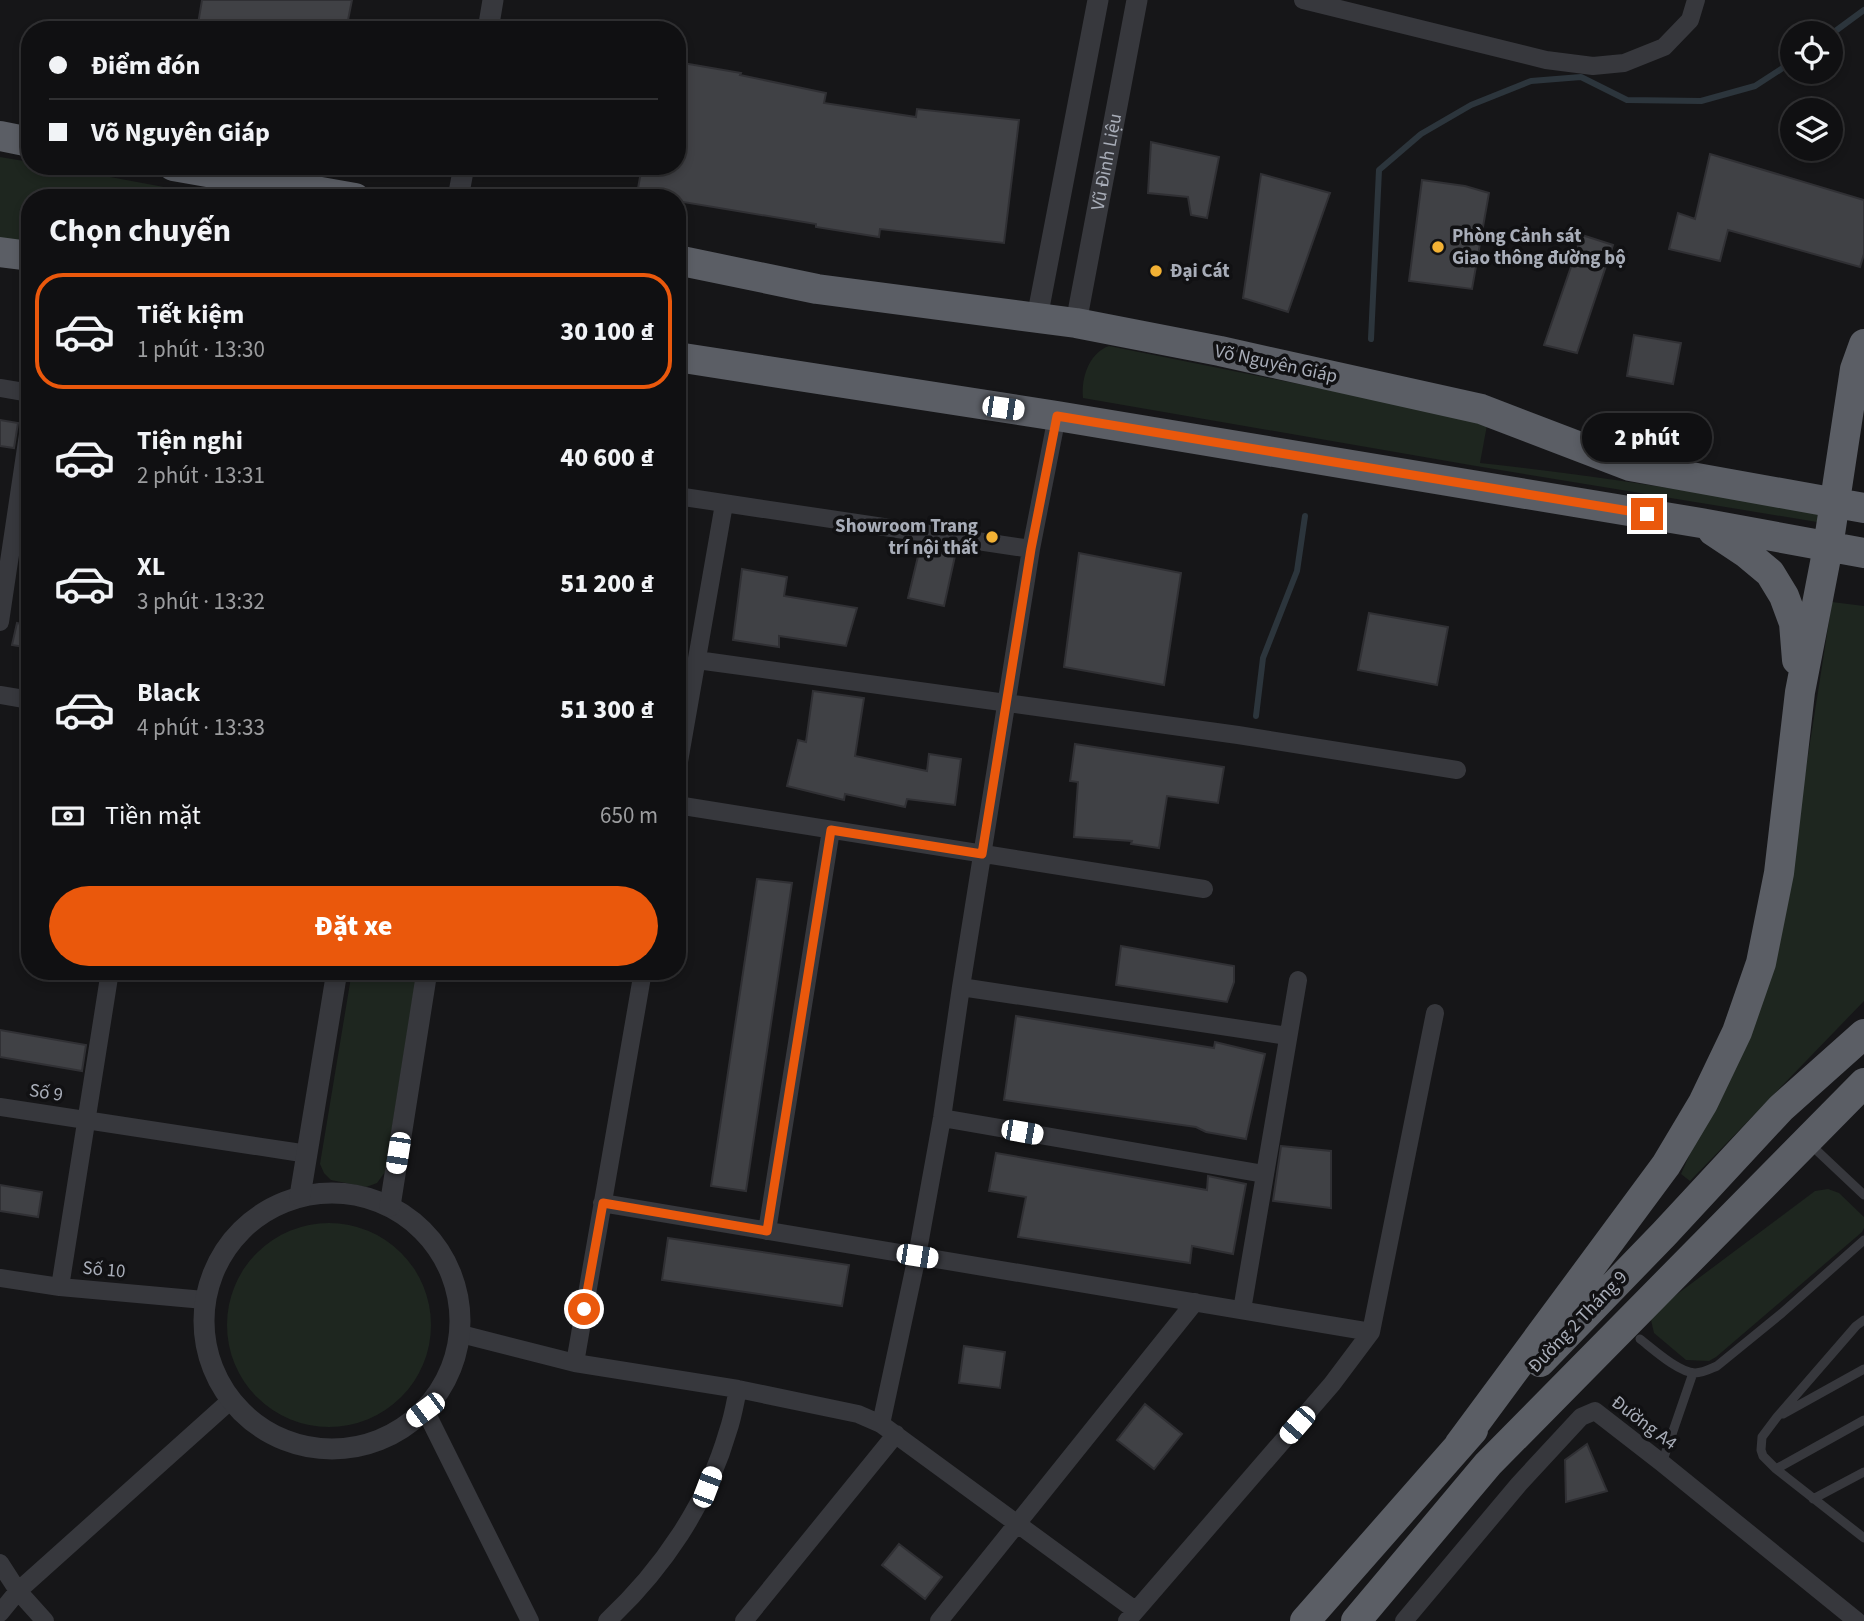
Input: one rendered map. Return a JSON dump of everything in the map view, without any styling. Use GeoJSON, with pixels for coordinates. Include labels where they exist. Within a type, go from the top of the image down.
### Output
{"type":"FeatureCollection","features":[{"type":"Feature","properties":{"kind":"highway"},"geometry":{"type":"LineString","coordinates":[[0,136],[21,140]]}},
{"type":"Feature","properties":{"kind":"highway"},"geometry":{"type":"LineString","coordinates":[[224,175],[304,189]]}},
{"type":"Feature","properties":{"kind":"highway"},"geometry":{"type":"LineString","coordinates":[[0,252],[21,255]]}},
{"type":"Feature","properties":{"kind":"highway","name":"Võ Nguyên Giáp"},"geometry":{"type":"LineString","coordinates":[[686,262],[817,289],[1076,323],[1220,351],[1481,409],[1630,466],[1864,508]]}},
{"type":"Feature","properties":{"kind":"highway"},"geometry":{"type":"LineString","coordinates":[[1459,1445],[1666,1165],[1703,1104],[1737,1032],[1761,963],[1779,873],[1800,692],[1828,547],[1854,369],[1864,344]]}},
{"type":"Feature","properties":{"kind":"highway"},"geometry":{"type":"LineString","coordinates":[[686,358],[1057,416],[1701,523],[1864,553]]}},
{"type":"Feature","properties":{"kind":"highway"},"geometry":{"type":"LineString","coordinates":[[1701,523],[1746,553],[1770,573],[1784,596],[1794,623],[1800,692]]}},
{"type":"Feature","properties":{"kind":"highway","name":"Đường 2 Tháng 9"},"geometry":{"type":"LineString","coordinates":[[1305,1621],[1459,1445],[1664,1234],[1781,1108],[1864,1034]]}},
{"type":"Feature","properties":{"kind":"highway","name":"Đường 2 Tháng 9"},"geometry":{"type":"LineString","coordinates":[[1356,1621],[1488,1464],[1864,1083]]}},
{"type":"Feature","properties":{"kind":"highway"},"geometry":{"type":"LineString","coordinates":[[1692,1257],[1812,1146],[1864,1107]]}},
{"type":"Feature","properties":{"kind":"street"},"geometry":{"type":"LineString","coordinates":[[490,21],[493,0]]}},
{"type":"Feature","properties":{"kind":"street","name":"Vũ Đình Liệu"},"geometry":{"type":"LineString","coordinates":[[1037,318],[1098,0]]}},
{"type":"Feature","properties":{"kind":"street","name":"Vũ Đình Liệu"},"geometry":{"type":"LineString","coordinates":[[1076,323],[1137,0]]}},
{"type":"Feature","properties":{"kind":"street"},"geometry":{"type":"LineString","coordinates":[[1303,0],[1546,60],[1593,66],[1624,63],[1664,47],[1690,20],[1696,0]]}},
{"type":"Feature","properties":{"kind":"street"},"geometry":{"type":"LineString","coordinates":[[0,388],[21,392]]}},
{"type":"Feature","properties":{"kind":"street"},"geometry":{"type":"LineString","coordinates":[[744,1621],[889,1429],[942,1118],[1031,549],[1057,416]]}},
{"type":"Feature","properties":{"kind":"street"},"geometry":{"type":"LineString","coordinates":[[0,622],[21,481]]}},
{"type":"Feature","properties":{"kind":"street"},"geometry":{"type":"LineString","coordinates":[[686,498],[1031,549]]}},
{"type":"Feature","properties":{"kind":"street"},"geometry":{"type":"LineString","coordinates":[[686,722],[724,504]]}},
{"type":"Feature","properties":{"kind":"street"},"geometry":{"type":"LineString","coordinates":[[697,660],[1238,735],[1457,770]]}},
{"type":"Feature","properties":{"kind":"street"},"geometry":{"type":"LineString","coordinates":[[0,695],[21,698]]}},
{"type":"Feature","properties":{"kind":"street"},"geometry":{"type":"LineString","coordinates":[[686,806],[1204,889]]}},
{"type":"Feature","properties":{"kind":"street"},"geometry":{"type":"LineString","coordinates":[[767,1231],[831,830]]}},
{"type":"Feature","properties":{"kind":"street"},"geometry":{"type":"LineString","coordinates":[[1242,1310],[1298,979]]}},
{"type":"Feature","properties":{"kind":"street"},"geometry":{"type":"LineString","coordinates":[[60,1287],[109,980]]}},
{"type":"Feature","properties":{"kind":"street"},"geometry":{"type":"LineString","coordinates":[[300,1196],[336,980]]}},
{"type":"Feature","properties":{"kind":"street"},"geometry":{"type":"LineString","coordinates":[[390,1206],[426,980]]}},
{"type":"Feature","properties":{"kind":"street"},"geometry":{"type":"LineString","coordinates":[[575,1363],[641,980]]}},
{"type":"Feature","properties":{"kind":"street"},"geometry":{"type":"LineString","coordinates":[[961,987],[1288,1036]]}},
{"type":"Feature","properties":{"kind":"street"},"geometry":{"type":"LineString","coordinates":[[461,1334],[575,1363],[738,1389],[858,1414],[889,1429],[1018,1524],[1131,1616],[1332,1384],[1371,1332],[1435,1013]]}},
{"type":"Feature","properties":{"kind":"street","name":"Số 9"},"geometry":{"type":"LineString","coordinates":[[0,1107],[308,1154]]}},
{"type":"Feature","properties":{"kind":"street"},"geometry":{"type":"LineString","coordinates":[[942,1118],[1264,1174]]}},
{"type":"Feature","properties":{"kind":"street"},"geometry":{"type":"LineString","coordinates":[[323,1192],[346,1193],[368,1197],[390,1206],[422,1228],[445,1259],[459,1295],[461,1334],[449,1375],[425,1410],[392,1434],[354,1448],[313,1448],[274,1436],[240,1412],[216,1379],[204,1340],[204,1300],[216,1264],[237,1234],[265,1210],[300,1196],[323,1192]]}},
{"type":"Feature","properties":{"kind":"street"},"geometry":{"type":"LineString","coordinates":[[603,1203],[1371,1332]]}},
{"type":"Feature","properties":{"kind":"street","name":"Số 10"},"geometry":{"type":"LineString","coordinates":[[0,1278],[60,1287],[204,1300]]}},
{"type":"Feature","properties":{"kind":"street"},"geometry":{"type":"LineString","coordinates":[[939,1621],[1195,1302]]}},
{"type":"Feature","properties":{"kind":"street"},"geometry":{"type":"LineString","coordinates":[[607,1621],[641,1586],[670,1549],[707,1487],[729,1431],[738,1389]]}},
{"type":"Feature","properties":{"kind":"street"},"geometry":{"type":"LineString","coordinates":[[0,1613],[18,1591],[230,1400]]}},
{"type":"Feature","properties":{"kind":"street"},"geometry":{"type":"LineString","coordinates":[[425,1410],[530,1621]]}},
{"type":"Feature","properties":{"kind":"street","name":"Đường A4"},"geometry":{"type":"LineString","coordinates":[[1404,1621],[1519,1484],[1581,1417],[1595,1411],[1857,1621]]}},
{"type":"Feature","properties":{"kind":"street"},"geometry":{"type":"LineString","coordinates":[[0,1563],[18,1591],[46,1621]]}},
{"type":"Feature","properties":{"kind":"lane"},"geometry":{"type":"LineString","coordinates":[[1812,1146],[1864,1195]]}},
{"type":"Feature","properties":{"kind":"lane"},"geometry":{"type":"LineString","coordinates":[[1640,1339],[1681,1369],[1693,1373],[1717,1366],[1864,1240]]}},
{"type":"Feature","properties":{"kind":"lane"},"geometry":{"type":"LineString","coordinates":[[1864,1320],[1777,1417],[1762,1437],[1761,1450],[1763,1456],[1776,1469],[1864,1538]]}},
{"type":"Feature","properties":{"kind":"lane"},"geometry":{"type":"LineString","coordinates":[[1777,1417],[1864,1369]]}},
{"type":"Feature","properties":{"kind":"lane"},"geometry":{"type":"LineString","coordinates":[[1662,1463],[1693,1373]]}},
{"type":"Feature","properties":{"kind":"lane"},"geometry":{"type":"LineString","coordinates":[[1776,1469],[1864,1420]]}},
{"type":"Feature","properties":{"kind":"lane"},"geometry":{"type":"LineString","coordinates":[[1813,1499],[1864,1472]]}},
{"type":"Feature","properties":{"kind":"shaded area"},"geometry":{"type":"Polygon","coordinates":[[[0,157],[21,160],[21,175],[99,175],[175,189],[21,189],[21,244],[0,241],[0,157]]]}},
{"type":"Feature","properties":{"kind":"shaded area"},"geometry":{"type":"Polygon","coordinates":[[[1109,346],[1482,421],[1487,425],[1480,463],[1608,479],[1818,513],[1817,522],[1083,398],[1083,382],[1091,360],[1109,346]]]}},
{"type":"Feature","properties":{"kind":"shaded area"},"geometry":{"type":"Polygon","coordinates":[[[1832,602],[1864,606],[1864,1001],[1690,1181],[1681,1174],[1743,1035],[1795,839],[1832,602]]]}},
{"type":"Feature","properties":{"kind":"shaded area"},"geometry":{"type":"Polygon","coordinates":[[[351,980],[416,980],[385,1172],[377,1183],[366,1187],[331,1180],[320,1164],[351,980]]]}},
{"type":"Feature","properties":{"kind":"shaded area"},"geometry":{"type":"Polygon","coordinates":[[[1828,1189],[1839,1193],[1864,1217],[1862,1232],[1716,1357],[1709,1361],[1686,1360],[1654,1333],[1651,1320],[1656,1310],[1815,1191],[1828,1189]]]}},
{"type":"Feature","properties":{"kind":"shaded area"},"geometry":{"type":"Polygon","coordinates":[[[329,1223],[368,1231],[386,1240],[401,1253],[414,1268],[423,1286],[431,1325],[423,1364],[414,1382],[401,1397],[386,1410],[368,1419],[329,1427],[290,1419],[272,1410],[257,1397],[244,1382],[235,1364],[227,1325],[235,1286],[244,1268],[257,1253],[272,1240],[290,1231],[329,1223]]]}},
{"type":"Feature","properties":{"kind":"building"},"geometry":{"type":"Polygon","coordinates":[[[202,0],[352,0],[348,21],[198,21],[202,0]]]}},
{"type":"Feature","properties":{"kind":"building"},"geometry":{"type":"Polygon","coordinates":[[[686,64],[826,93],[824,103],[916,117],[917,109],[1019,120],[1004,243],[880,229],[879,237],[686,202],[686,189],[638,189],[640,175],[686,175],[686,64]]]}},
{"type":"Feature","properties":{"kind":"building"},"geometry":{"type":"Polygon","coordinates":[[[1151,142],[1219,157],[1207,218],[1191,215],[1188,197],[1148,193],[1151,142]]]}},
{"type":"Feature","properties":{"kind":"building"},"geometry":{"type":"Polygon","coordinates":[[[1710,154],[1864,200],[1864,254],[1860,267],[1728,230],[1720,261],[1669,249],[1678,213],[1695,219],[1710,154]]]}},
{"type":"Feature","properties":{"kind":"building"},"geometry":{"type":"Polygon","coordinates":[[[1261,174],[1330,193],[1288,312],[1243,298],[1261,174]]]}},
{"type":"Feature","properties":{"kind":"building"},"geometry":{"type":"Polygon","coordinates":[[[1422,180],[1465,186],[1489,193],[1472,289],[1409,281],[1422,180]]]}},
{"type":"Feature","properties":{"kind":"building"},"geometry":{"type":"Polygon","coordinates":[[[1582,235],[1613,245],[1577,353],[1544,345],[1582,235]]]}},
{"type":"Feature","properties":{"kind":"building"},"geometry":{"type":"Polygon","coordinates":[[[1634,335],[1681,343],[1673,384],[1627,376],[1634,335]]]}},
{"type":"Feature","properties":{"kind":"building"},"geometry":{"type":"Polygon","coordinates":[[[0,420],[18,423],[14,448],[0,446],[0,420]]]}},
{"type":"Feature","properties":{"kind":"building"},"geometry":{"type":"Polygon","coordinates":[[[920,548],[955,556],[944,606],[908,598],[920,548]]]}},
{"type":"Feature","properties":{"kind":"building"},"geometry":{"type":"Polygon","coordinates":[[[1079,553],[1181,573],[1164,685],[1064,667],[1079,553]]]}},
{"type":"Feature","properties":{"kind":"building"},"geometry":{"type":"Polygon","coordinates":[[[742,569],[787,577],[784,596],[857,608],[846,646],[779,636],[779,647],[733,640],[742,569]]]}},
{"type":"Feature","properties":{"kind":"building"},"geometry":{"type":"Polygon","coordinates":[[[1369,613],[1448,627],[1437,685],[1358,670],[1369,613]]]}},
{"type":"Feature","properties":{"kind":"building"},"geometry":{"type":"Polygon","coordinates":[[[17,623],[21,624],[21,646],[12,645],[17,623]]]}},
{"type":"Feature","properties":{"kind":"building"},"geometry":{"type":"Polygon","coordinates":[[[813,691],[864,698],[855,756],[927,771],[929,754],[961,759],[955,805],[907,799],[905,807],[845,794],[844,800],[787,786],[798,740],[806,742],[813,691]]]}},
{"type":"Feature","properties":{"kind":"building"},"geometry":{"type":"Polygon","coordinates":[[[1075,744],[1224,767],[1218,803],[1167,796],[1159,848],[1131,844],[1132,841],[1074,837],[1078,782],[1070,781],[1075,744]]]}},
{"type":"Feature","properties":{"kind":"building"},"geometry":{"type":"Polygon","coordinates":[[[757,879],[792,883],[746,1191],[711,1186],[757,879]]]}},
{"type":"Feature","properties":{"kind":"building"},"geometry":{"type":"Polygon","coordinates":[[[1121,946],[1234,966],[1234,982],[1227,1002],[1116,985],[1121,946]]]}},
{"type":"Feature","properties":{"kind":"building"},"geometry":{"type":"Polygon","coordinates":[[[1016,1016],[1214,1048],[1215,1042],[1265,1054],[1246,1139],[1206,1132],[1196,1127],[1004,1100],[1016,1016]]]}},
{"type":"Feature","properties":{"kind":"building"},"geometry":{"type":"Polygon","coordinates":[[[0,1030],[86,1045],[82,1071],[0,1057],[0,1030]]]}},
{"type":"Feature","properties":{"kind":"building"},"geometry":{"type":"Polygon","coordinates":[[[1281,1146],[1331,1151],[1331,1208],[1273,1201],[1281,1146]]]}},
{"type":"Feature","properties":{"kind":"building"},"geometry":{"type":"Polygon","coordinates":[[[996,1153],[1207,1190],[1208,1176],[1246,1184],[1233,1254],[1192,1246],[1190,1263],[1018,1237],[1026,1197],[989,1191],[996,1153]]]}},
{"type":"Feature","properties":{"kind":"building"},"geometry":{"type":"Polygon","coordinates":[[[0,1185],[42,1192],[38,1217],[0,1211],[0,1185]]]}},
{"type":"Feature","properties":{"kind":"building"},"geometry":{"type":"Polygon","coordinates":[[[668,1238],[849,1265],[842,1306],[662,1280],[668,1238]]]}},
{"type":"Feature","properties":{"kind":"building"},"geometry":{"type":"Polygon","coordinates":[[[964,1346],[1005,1352],[1000,1388],[959,1383],[964,1346]]]}},
{"type":"Feature","properties":{"kind":"building"},"geometry":{"type":"Polygon","coordinates":[[[1145,1404],[1182,1434],[1154,1469],[1117,1440],[1145,1404]]]}},
{"type":"Feature","properties":{"kind":"building"},"geometry":{"type":"Polygon","coordinates":[[[1587,1444],[1607,1491],[1566,1502],[1565,1460],[1587,1444]]]}},
{"type":"Feature","properties":{"kind":"building"},"geometry":{"type":"Polygon","coordinates":[[[899,1544],[942,1577],[925,1599],[882,1565],[899,1544]]]}},
{"type":"Feature","properties":{"kind":"waterway"},"geometry":{"type":"LineString","coordinates":[[1843,25],[1864,10]]}},
{"type":"Feature","properties":{"kind":"waterway"},"geometry":{"type":"LineString","coordinates":[[1371,339],[1379,170],[1421,134],[1471,105],[1531,81],[1581,77],[1627,100],[1701,101],[1755,86],[1780,70]]}},
{"type":"Feature","properties":{"kind":"waterway"},"geometry":{"type":"LineString","coordinates":[[1256,716],[1263,658],[1297,571],[1305,516]]}},
{"type":"Feature","properties":{"kind":"place","name":"Phòng Cảnh sát Giao thông đường bộ"},"geometry":{"type":"Point","coordinates":[1438,247]}},
{"type":"Feature","properties":{"kind":"place","name":"Đại Cát"},"geometry":{"type":"Point","coordinates":[1156,271]}},
{"type":"Feature","properties":{"kind":"place","name":"Showroom Trang trí nội thất"},"geometry":{"type":"Point","coordinates":[992,537]}},
{"type":"Feature","properties":{"kind":"route"},"geometry":{"type":"LineString","coordinates":[[584,1309],[603,1203],[767,1231],[831,830],[982,854],[1031,549],[1057,416],[1647,514]]}}]}
